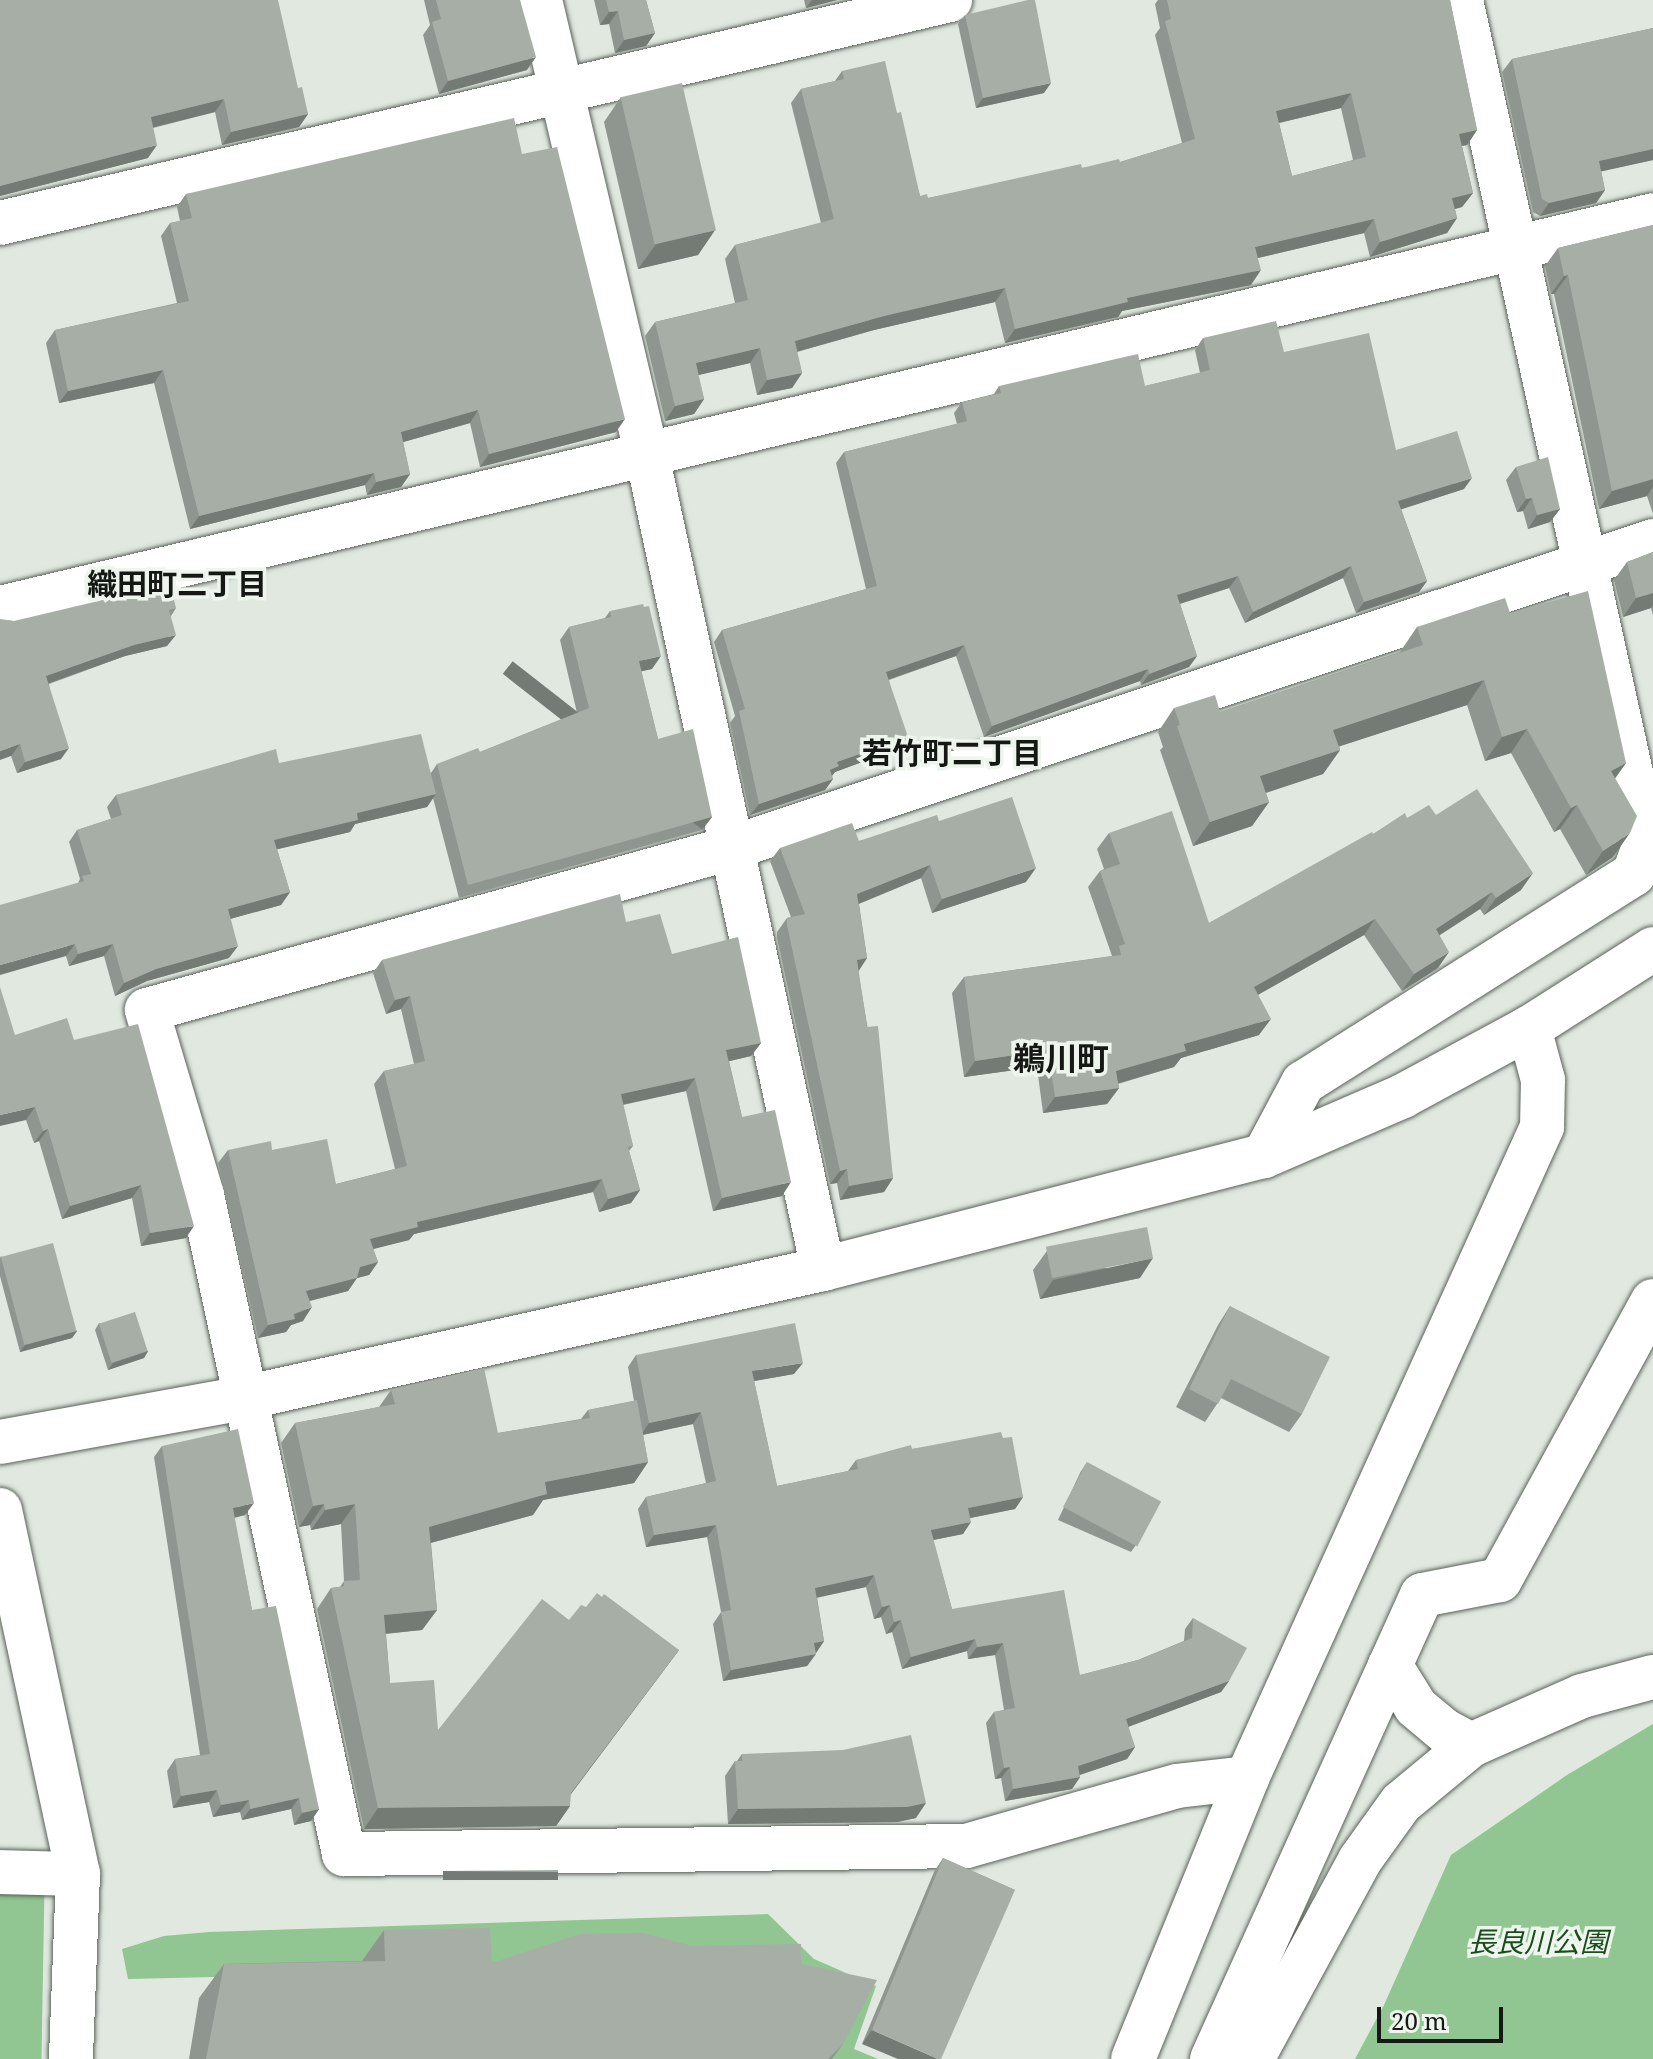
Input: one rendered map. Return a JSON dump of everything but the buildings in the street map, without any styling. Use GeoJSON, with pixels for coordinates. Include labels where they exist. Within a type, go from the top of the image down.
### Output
{"type":"FeatureCollection","features":[{"type":"Feature","properties":{"kind":"street"},"geometry":{"type":"LineString","coordinates":[[540,0],[647,455],[823,1269]]}},
{"type":"Feature","properties":{"kind":"street"},"geometry":{"type":"LineString","coordinates":[[0,223],[950,0]]}},
{"type":"Feature","properties":{"kind":"street"},"geometry":{"type":"LineString","coordinates":[[1264,1156],[1303,1083],[1634,874],[1646,841],[1518,246],[1461,0]]}},
{"type":"Feature","properties":{"kind":"street"},"geometry":{"type":"LineString","coordinates":[[0,608],[1653,215]]}},
{"type":"Feature","properties":{"kind":"street"},"geometry":{"type":"LineString","coordinates":[[1247,1778],[1177,1786],[966,1846],[344,1854],[202,1195],[147,1010],[731,848],[1653,541]]}},
{"type":"Feature","properties":{"kind":"street"},"geometry":{"type":"LineString","coordinates":[[0,1442],[244,1398],[823,1269],[1264,1156],[1403,1096],[1529,1028],[1653,949]]}},
{"type":"Feature","properties":{"kind":"street"},"geometry":{"type":"LineString","coordinates":[[1133,2059],[1247,1778],[1542,1127],[1543,1080],[1529,1028]]}},
{"type":"Feature","properties":{"kind":"street"},"geometry":{"type":"LineString","coordinates":[[1212,2059],[1422,1595],[1500,1580],[1633,1373],[1653,1301]]}},
{"type":"Feature","properties":{"kind":"street"},"geometry":{"type":"LineString","coordinates":[[0,1510],[78,1874],[71,2059]]}},
{"type":"Feature","properties":{"kind":"street"},"geometry":{"type":"LineString","coordinates":[[1390,1665],[1416,1707],[1445,1731],[1471,1745]]}},
{"type":"Feature","properties":{"kind":"street"},"geometry":{"type":"LineString","coordinates":[[1252,2059],[1360,1860],[1401,1803],[1471,1745],[1582,1696],[1653,1677]]}},
{"type":"Feature","properties":{"kind":"street"},"geometry":{"type":"LineString","coordinates":[[0,1872],[78,1874]]}},
{"type":"Feature","properties":{"kind":"green space","name":"長良川公園"},"geometry":{"type":"Polygon","coordinates":[[[1653,1724],[1653,2059],[1355,2059],[1384,2005],[1451,1855],[1567,1775],[1653,1724]]]}},
{"type":"Feature","properties":{"kind":"green space"},"geometry":{"type":"Polygon","coordinates":[[[0,1857],[45,1858],[41,2059],[0,2059],[0,1857]]]}},
{"type":"Feature","properties":{"kind":"green space"},"geometry":{"type":"Polygon","coordinates":[[[768,1914],[814,1959],[876,1986],[854,2049],[878,2059],[802,2059],[796,1963],[128,1979],[122,1949],[164,1936],[209,1932],[768,1914]]]}},
{"type":"Feature","properties":{"kind":"district","name":"織田町二丁目"},"geometry":{"type":"Point","coordinates":[177,584]}},
{"type":"Feature","properties":{"kind":"district","name":"若竹町二丁目"},"geometry":{"type":"Point","coordinates":[952,753]}},
{"type":"Feature","properties":{"kind":"district","name":"鵜川町"},"geometry":{"type":"Point","coordinates":[1061,1058]}}]}
